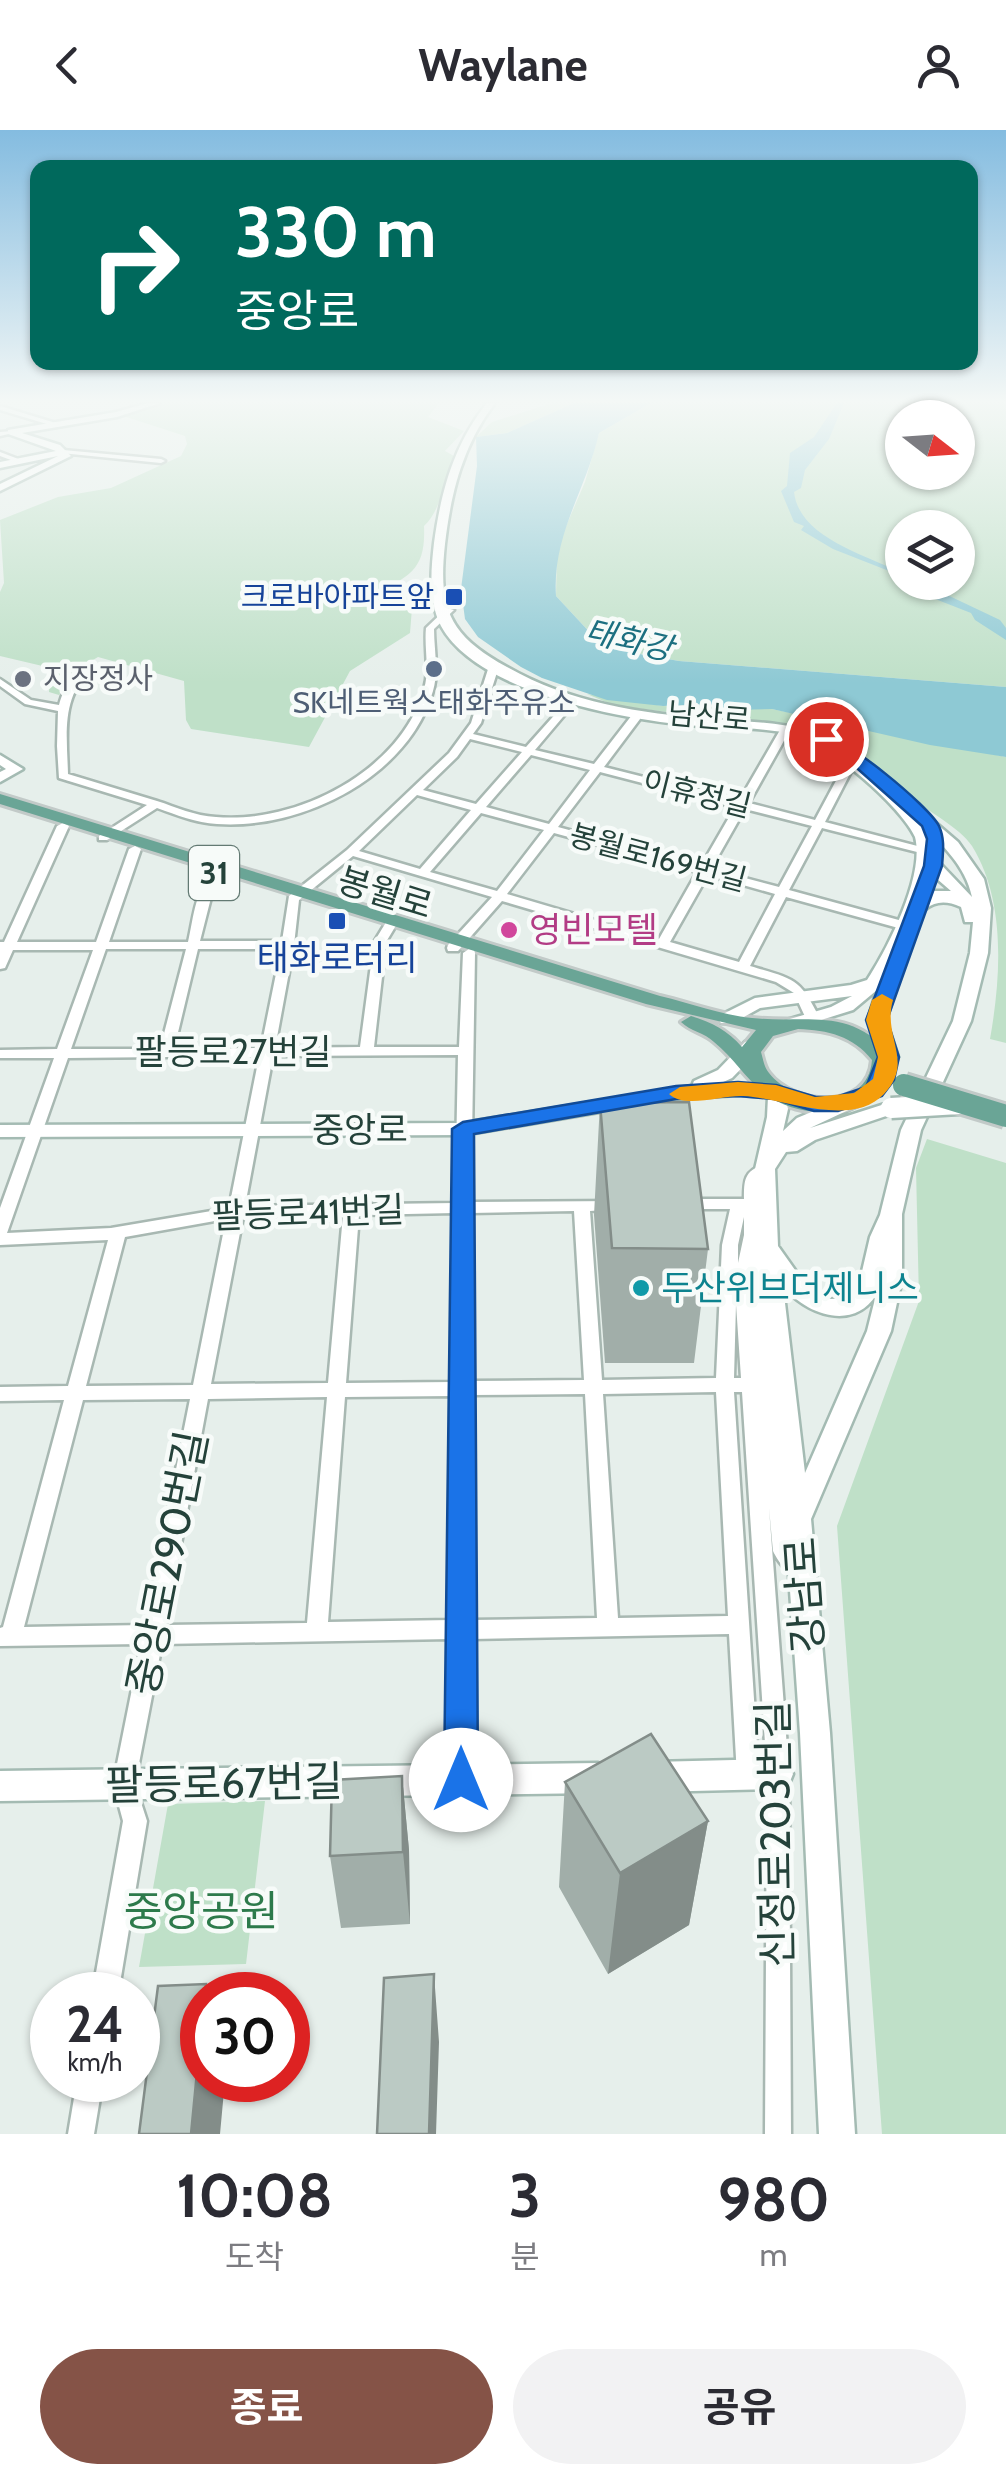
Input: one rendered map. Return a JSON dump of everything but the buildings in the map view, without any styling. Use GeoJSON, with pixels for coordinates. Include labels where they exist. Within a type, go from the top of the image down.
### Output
{"type":"FeatureCollection","features":[{"type":"Feature","properties":{"kind":"main road"},"geometry":{"type":"LineString","coordinates":[[449,497],[436,594],[454,637],[492,672]]}},
{"type":"Feature","properties":{"kind":"main road","name":"남산로"},"geometry":{"type":"LineString","coordinates":[[445,612],[484,650],[534,680],[577,698],[640,711],[787,724],[811,730],[842,748],[953,844],[976,880]]}},
{"type":"Feature","properties":{"kind":"main road","name":"남산로"},"geometry":{"type":"LineString","coordinates":[[492,672],[509,674],[570,703],[636,717],[785,730],[822,741],[851,762],[919,829],[926,860],[962,890],[970,906]]}},
{"type":"Feature","properties":{"kind":"main road"},"geometry":{"type":"LineString","coordinates":[[0,758],[16,769],[0,778]]}},
{"type":"Feature","properties":{"kind":"main road"},"geometry":{"type":"LineString","coordinates":[[0,802],[297,896]]}},
{"type":"Feature","properties":{"kind":"main road","name":"봉월로"},"geometry":{"type":"LineString","coordinates":[[0,802],[135,849],[389,924],[712,1029],[746,1052],[756,1076],[776,1092]]}},
{"type":"Feature","properties":{"kind":"main road"},"geometry":{"type":"LineString","coordinates":[[891,1078],[877,1020],[935,839],[930,824]]}},
{"type":"Feature","properties":{"kind":"main road"},"geometry":{"type":"LineString","coordinates":[[759,1237],[800,1292],[814,1303],[846,1307],[859,1302],[867,1291],[875,1250],[892,1214],[912,1130],[962,1020],[978,953],[982,908],[976,880],[926,860]]}},
{"type":"Feature","properties":{"kind":"main road"},"geometry":{"type":"LineString","coordinates":[[676,1092],[710,1083],[725,1074],[766,1032],[814,1020],[852,1004],[877,977],[909,918],[934,896],[958,898],[970,906],[970,936],[978,953]]}},
{"type":"Feature","properties":{"kind":"main road"},"geometry":{"type":"LineString","coordinates":[[460,947],[726,1019],[788,1025]]}},
{"type":"Feature","properties":{"kind":"main road"},"geometry":{"type":"LineString","coordinates":[[726,1019],[754,1003],[854,990],[877,977]]}},
{"type":"Feature","properties":{"kind":"main road"},"geometry":{"type":"LineString","coordinates":[[814,1020],[865,1039],[876,1048],[891,1078],[1006,1116]]}},
{"type":"Feature","properties":{"kind":"main road"},"geometry":{"type":"LineString","coordinates":[[766,1165],[804,1122],[874,1092],[891,1078]]}},
{"type":"Feature","properties":{"kind":"main road","name":"중앙로"},"geometry":{"type":"LineString","coordinates":[[0,1131],[463,1129],[676,1092],[776,1092]]}},
{"type":"Feature","properties":{"kind":"main road"},"geometry":{"type":"LineString","coordinates":[[776,1092],[814,1104],[850,1102]]}},
{"type":"Feature","properties":{"kind":"main road","name":"강남로"},"geometry":{"type":"LineString","coordinates":[[776,1092],[779,1115],[767,1142],[759,1237],[798,1519],[816,1733],[837,2134]]}},
{"type":"Feature","properties":{"kind":"main road"},"geometry":{"type":"LineString","coordinates":[[766,1165],[808,1135],[891,1108],[964,1104]]}},
{"type":"Feature","properties":{"kind":"main road"},"geometry":{"type":"LineString","coordinates":[[798,1519],[878,1332],[891,1278],[892,1214]]}},
{"type":"Feature","properties":{"kind":"main road","name":"팔등로67번길"},"geometry":{"type":"LineString","coordinates":[[0,1786],[763,1775]]}},
{"type":"Feature","properties":{"kind":"street"},"geometry":{"type":"LineString","coordinates":[[90,666],[73,676],[64,709],[63,776],[209,820],[248,819],[320,800],[350,786],[390,754],[421,710],[433,665],[430,628],[445,612]]}},
{"type":"Feature","properties":{"kind":"street"},"geometry":{"type":"LineString","coordinates":[[429,640],[454,637]]}},
{"type":"Feature","properties":{"kind":"street"},"geometry":{"type":"LineString","coordinates":[[297,896],[351,852],[469,736],[492,672]]}},
{"type":"Feature","properties":{"kind":"street"},"geometry":{"type":"LineString","coordinates":[[0,682],[28,702],[64,709]]}},
{"type":"Feature","properties":{"kind":"street"},"geometry":{"type":"LineString","coordinates":[[423,873],[570,703]]}},
{"type":"Feature","properties":{"kind":"street"},"geometry":{"type":"LineString","coordinates":[[461,1780],[465,1051],[460,947],[636,717]]}},
{"type":"Feature","properties":{"kind":"street"},"geometry":{"type":"LineString","coordinates":[[662,944],[785,730]]}},
{"type":"Feature","properties":{"kind":"street","name":"이휴정길"},"geometry":{"type":"LineString","coordinates":[[469,736],[820,825],[926,860]]}},
{"type":"Feature","properties":{"kind":"street"},"geometry":{"type":"LineString","coordinates":[[742,968],[851,762]]}},
{"type":"Feature","properties":{"kind":"street","name":"봉월로169번길"},"geometry":{"type":"LineString","coordinates":[[412,793],[785,893],[909,918]]}},
{"type":"Feature","properties":{"kind":"street"},"geometry":{"type":"LineString","coordinates":[[106,836],[156,804]]}},
{"type":"Feature","properties":{"kind":"street"},"geometry":{"type":"LineString","coordinates":[[0,965],[4,946],[63,826]]}},
{"type":"Feature","properties":{"kind":"street"},"geometry":{"type":"LineString","coordinates":[[0,1231],[135,849]]}},
{"type":"Feature","properties":{"kind":"street"},"geometry":{"type":"LineString","coordinates":[[351,852],[781,979],[802,996],[814,1020]]}},
{"type":"Feature","properties":{"kind":"street"},"geometry":{"type":"LineString","coordinates":[[166,1053],[208,885],[218,875]]}},
{"type":"Feature","properties":{"kind":"street","name":"중앙로290번길"},"geometry":{"type":"LineString","coordinates":[[109,1972],[135,1822],[124,1784],[297,896]]}},
{"type":"Feature","properties":{"kind":"street"},"geometry":{"type":"LineString","coordinates":[[368,1052],[380,942],[389,924]]}},
{"type":"Feature","properties":{"kind":"street"},"geometry":{"type":"LineString","coordinates":[[4,946],[288,945]]}},
{"type":"Feature","properties":{"kind":"street","name":"팔등로27번길"},"geometry":{"type":"LineString","coordinates":[[0,1054],[465,1051]]}},
{"type":"Feature","properties":{"kind":"street"},"geometry":{"type":"LineString","coordinates":[[763,1775],[738,1625],[725,1385],[730,1245],[752,1179],[766,1165]]}},
{"type":"Feature","properties":{"kind":"street"},"geometry":{"type":"LineString","coordinates":[[660,1204],[745,1198]]}},
{"type":"Feature","properties":{"kind":"street"},"geometry":{"type":"LineString","coordinates":[[745,1198],[759,1237],[784,1551],[801,1570]]}},
{"type":"Feature","properties":{"kind":"street","name":"팔등로41번길"},"geometry":{"type":"LineString","coordinates":[[0,1239],[118,1233],[235,1212],[640,1204]]}},
{"type":"Feature","properties":{"kind":"street"},"geometry":{"type":"LineString","coordinates":[[582,1206],[608,1626]]}},
{"type":"Feature","properties":{"kind":"street"},"geometry":{"type":"LineString","coordinates":[[318,1630],[351,1211]]}},
{"type":"Feature","properties":{"kind":"street"},"geometry":{"type":"LineString","coordinates":[[118,1233],[5,1637],[738,1625]]}},
{"type":"Feature","properties":{"kind":"street","name":"신정로203번길"},"geometry":{"type":"LineString","coordinates":[[759,1237],[744,1276],[752,1386],[778,2134]]}},
{"type":"Feature","properties":{"kind":"street"},"geometry":{"type":"LineString","coordinates":[[0,1394],[752,1386]]}},
{"type":"Feature","properties":{"kind":"street"},"geometry":{"type":"LineString","coordinates":[[81,2134],[86,2102]]}},
{"type":"Feature","properties":{"kind":"green space"},"geometry":{"type":"Polygon","coordinates":[[[58,497],[441,497],[424,526],[419,562],[407,576],[376,594],[412,608],[410,633],[350,671],[309,747],[191,729],[186,720],[184,681],[98,657],[71,673],[59,695],[49,692],[51,668],[0,656],[0,592],[4,583],[0,520],[58,497]]]}},
{"type":"Feature","properties":{"kind":"green space"},"geometry":{"type":"Polygon","coordinates":[[[579,497],[1006,497],[1006,687],[679,661],[628,652],[595,638],[556,596],[557,547],[579,497]]]}},
{"type":"Feature","properties":{"kind":"green space"},"geometry":{"type":"Polygon","coordinates":[[[587,694],[663,706],[772,709],[1006,757],[1006,1043],[990,1039],[998,965],[991,891],[972,846],[960,833],[864,760],[811,731],[613,705],[587,694]]]}},
{"type":"Feature","properties":{"kind":"green space"},"geometry":{"type":"Polygon","coordinates":[[[927,1139],[1006,1163],[1006,2134],[882,2134],[837,1526],[919,1301],[916,1168],[927,1139]]]}},
{"type":"Feature","properties":{"kind":"green space","name":"중앙공원"},"geometry":{"type":"Polygon","coordinates":[[[265,1801],[246,1964],[139,1967],[168,1804],[265,1801]]]}},
{"type":"Feature","properties":{"kind":"water"},"geometry":{"type":"Polygon","coordinates":[[[473,497],[577,497],[559,553],[556,596],[595,638],[628,652],[679,661],[1006,687],[1006,757],[930,745],[772,709],[728,710],[710,704],[663,706],[607,700],[542,678],[478,637],[465,619],[461,589],[473,497]]]}},
{"type":"Feature","properties":{"kind":"water"},"geometry":{"type":"Polygon","coordinates":[[[783,497],[795,497],[798,508],[820,532],[885,566],[885,569],[833,549],[801,530],[804,526],[794,522],[783,497]]]}},
{"type":"Feature","properties":{"kind":"water"},"geometry":{"type":"Polygon","coordinates":[[[938,600],[958,600],[1000,620],[1006,628],[1006,640],[975,620],[971,613],[938,600]]]}},
{"type":"Feature","properties":{"kind":"slow traffic"},"geometry":{"type":"LineString","coordinates":[[680,1094],[738,1089],[776,1092],[814,1104],[858,1100],[874,1092],[883,1080],[888,1057],[877,1030],[882,1000]]}},
{"type":"Feature","properties":{"kind":"place","name":"크로바아파트앞"},"geometry":{"type":"Point","coordinates":[454,597]}},
{"type":"Feature","properties":{"kind":"place","name":"SK네트웍스태화주유소"},"geometry":{"type":"Point","coordinates":[434,669]}},
{"type":"Feature","properties":{"kind":"place","name":"지장정사"},"geometry":{"type":"Point","coordinates":[23,679]}},
{"type":"Feature","properties":{"kind":"place","name":"태화로터리"},"geometry":{"type":"Point","coordinates":[337,921]}},
{"type":"Feature","properties":{"kind":"place","name":"영빈모텔"},"geometry":{"type":"Point","coordinates":[509,930]}},
{"type":"Feature","properties":{"kind":"place","name":"두산위브더제니스"},"geometry":{"type":"Point","coordinates":[641,1288]}},
{"type":"Feature","properties":{"kind":"route"},"geometry":{"type":"LineString","coordinates":[[461,1780],[463,1129],[676,1092],[776,1092],[814,1104],[838,1104],[874,1092],[883,1080],[888,1057],[877,1020],[891,972],[936,857],[935,839],[930,824],[856,758],[826,739]]}},
{"type":"Feature","properties":{"kind":"water label","name":"태화강"},"geometry":{"type":"Point","coordinates":[629,640]}}]}
